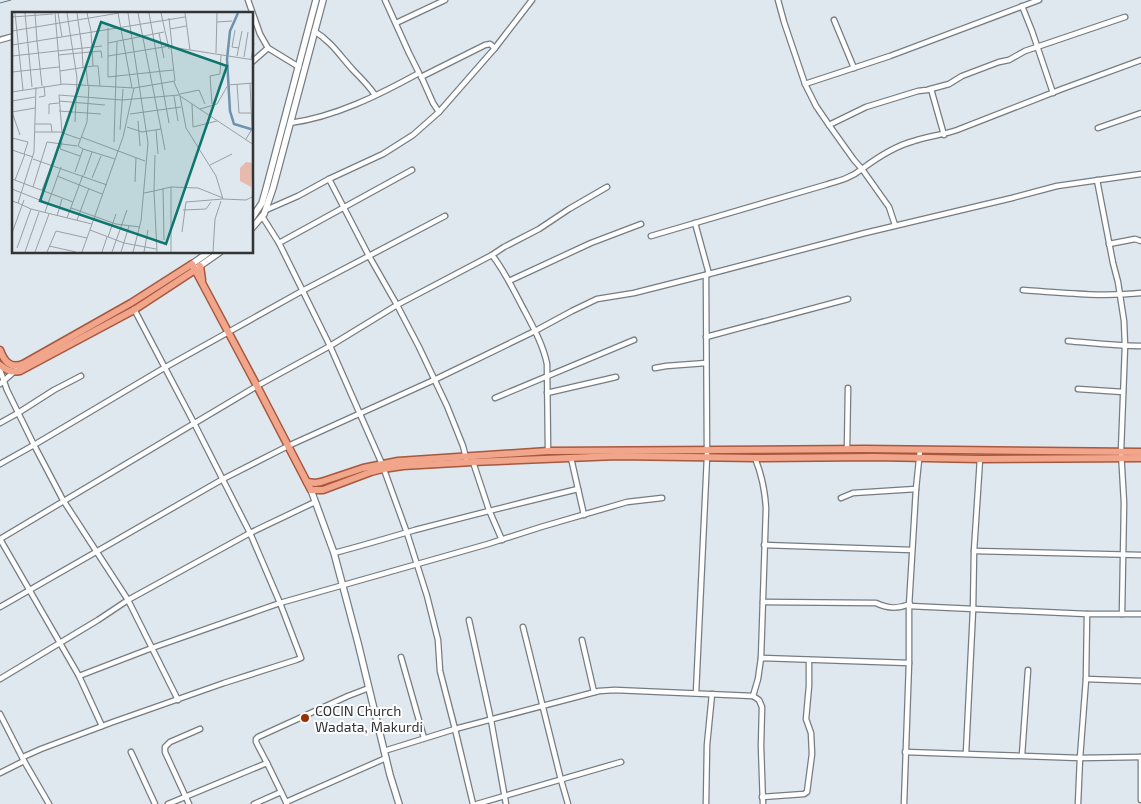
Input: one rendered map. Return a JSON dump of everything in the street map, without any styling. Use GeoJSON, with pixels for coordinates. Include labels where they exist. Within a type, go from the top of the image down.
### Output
{"type":"FeatureCollection","features":[{"type":"Feature","properties":{"kind":"main road"},"geometry":{"type":"LineString","coordinates":[[0,365],[14,372],[25,369],[188,275],[196,267]]}},
{"type":"Feature","properties":{"kind":"main road"},"geometry":{"type":"LineString","coordinates":[[196,267],[228,333],[311,490],[326,489],[398,460],[571,458],[847,449],[980,459],[1121,455],[1141,452]]}},
{"type":"Feature","properties":{"kind":"main road"},"geometry":{"type":"LineString","coordinates":[[0,350],[5,361],[12,365],[19,365],[133,306],[196,267]]}},
{"type":"Feature","properties":{"kind":"main road"},"geometry":{"type":"LineString","coordinates":[[188,275],[203,283]]}},
{"type":"Feature","properties":{"kind":"main road"},"geometry":{"type":"LineString","coordinates":[[469,459],[548,451],[583,450],[707,454],[755,458],[920,454],[1121,455],[1141,458]]}},
{"type":"Feature","properties":{"kind":"main road"},"geometry":{"type":"LineString","coordinates":[[307,482],[321,482],[363,468],[383,466]]}},
{"type":"Feature","properties":{"kind":"street"},"geometry":{"type":"LineString","coordinates":[[248,0],[251,10],[248,12]]}},
{"type":"Feature","properties":{"kind":"street"},"geometry":{"type":"LineString","coordinates":[[254,214],[262,203],[316,0]]}},
{"type":"Feature","properties":{"kind":"street"},"geometry":{"type":"LineString","coordinates":[[254,226],[266,210],[323,0]]}},
{"type":"Feature","properties":{"kind":"street"},"geometry":{"type":"LineString","coordinates":[[385,0],[433,103],[440,112]]}},
{"type":"Feature","properties":{"kind":"street"},"geometry":{"type":"LineString","coordinates":[[396,24],[445,0]]}},
{"type":"Feature","properties":{"kind":"street"},"geometry":{"type":"LineString","coordinates":[[266,210],[382,154],[413,135],[440,112],[495,48],[532,0]]}},
{"type":"Feature","properties":{"kind":"street"},"geometry":{"type":"LineString","coordinates":[[778,0],[805,84],[816,106],[889,207],[895,225]]}},
{"type":"Feature","properties":{"kind":"street"},"geometry":{"type":"LineString","coordinates":[[805,84],[890,56],[1039,0]]}},
{"type":"Feature","properties":{"kind":"street"},"geometry":{"type":"LineString","coordinates":[[1022,6],[1038,46],[1053,93]]}},
{"type":"Feature","properties":{"kind":"street"},"geometry":{"type":"LineString","coordinates":[[828,125],[866,107],[918,91],[949,84],[962,76],[1008,60],[1038,46],[1125,17]]}},
{"type":"Feature","properties":{"kind":"street"},"geometry":{"type":"LineString","coordinates":[[254,18],[268,48],[299,67]]}},
{"type":"Feature","properties":{"kind":"street"},"geometry":{"type":"LineString","coordinates":[[834,20],[854,68]]}},
{"type":"Feature","properties":{"kind":"street"},"geometry":{"type":"LineString","coordinates":[[314,31],[329,42],[369,85],[375,95]]}},
{"type":"Feature","properties":{"kind":"street"},"geometry":{"type":"LineString","coordinates":[[290,124],[308,121],[344,109],[485,45],[490,44],[495,48]]}},
{"type":"Feature","properties":{"kind":"street"},"geometry":{"type":"LineString","coordinates":[[254,60],[268,48]]}},
{"type":"Feature","properties":{"kind":"street"},"geometry":{"type":"LineString","coordinates":[[652,236],[825,185],[855,174],[893,148],[916,140],[944,134],[1141,60]]}},
{"type":"Feature","properties":{"kind":"street"},"geometry":{"type":"LineString","coordinates":[[930,89],[944,134]]}},
{"type":"Feature","properties":{"kind":"street"},"geometry":{"type":"LineString","coordinates":[[1098,128],[1141,113]]}},
{"type":"Feature","properties":{"kind":"street"},"geometry":{"type":"LineString","coordinates":[[279,243],[412,170]]}},
{"type":"Feature","properties":{"kind":"street"},"geometry":{"type":"LineString","coordinates":[[0,607],[223,479],[288,446],[434,380],[597,299],[634,293],[708,275],[895,225],[1057,186],[1141,174]]}},
{"type":"Feature","properties":{"kind":"street"},"geometry":{"type":"LineString","coordinates":[[329,179],[419,347],[451,415],[502,540]]}},
{"type":"Feature","properties":{"kind":"street"},"geometry":{"type":"LineString","coordinates":[[1097,180],[1124,321],[1125,346],[1121,455],[1124,503],[1122,614]]}},
{"type":"Feature","properties":{"kind":"street"},"geometry":{"type":"LineString","coordinates":[[102,726],[79,676],[61,643],[0,539],[257,386],[330,346],[398,305],[539,229],[607,187]]}},
{"type":"Feature","properties":{"kind":"street"},"geometry":{"type":"LineString","coordinates":[[262,216],[279,243],[330,346],[383,466],[407,532],[427,596],[438,640],[440,671],[472,804]]}},
{"type":"Feature","properties":{"kind":"street"},"geometry":{"type":"LineString","coordinates":[[0,464],[164,368],[302,291],[445,216]]}},
{"type":"Feature","properties":{"kind":"street"},"geometry":{"type":"LineString","coordinates":[[695,223],[708,275],[706,337],[707,454],[696,693]]}},
{"type":"Feature","properties":{"kind":"street"},"geometry":{"type":"LineString","coordinates":[[509,281],[598,240],[641,224]]}},
{"type":"Feature","properties":{"kind":"street"},"geometry":{"type":"LineString","coordinates":[[1109,244],[1135,239],[1141,241]]}},
{"type":"Feature","properties":{"kind":"street"},"geometry":{"type":"LineString","coordinates":[[196,267],[207,254]]}},
{"type":"Feature","properties":{"kind":"street"},"geometry":{"type":"LineString","coordinates":[[196,267],[217,254]]}},
{"type":"Feature","properties":{"kind":"street"},"geometry":{"type":"LineString","coordinates":[[492,255],[509,281],[535,331],[548,364],[548,451]]}},
{"type":"Feature","properties":{"kind":"street"},"geometry":{"type":"LineString","coordinates":[[1024,290],[1075,294],[1120,295],[1141,293]]}},
{"type":"Feature","properties":{"kind":"street"},"geometry":{"type":"LineString","coordinates":[[706,337],[848,298]]}},
{"type":"Feature","properties":{"kind":"street"},"geometry":{"type":"LineString","coordinates":[[0,773],[41,748],[224,683],[301,658],[250,533],[133,306]]}},
{"type":"Feature","properties":{"kind":"street"},"geometry":{"type":"LineString","coordinates":[[495,398],[634,340]]}},
{"type":"Feature","properties":{"kind":"street"},"geometry":{"type":"LineString","coordinates":[[1068,341],[1141,346]]}},
{"type":"Feature","properties":{"kind":"street"},"geometry":{"type":"LineString","coordinates":[[655,368],[706,363]]}},
{"type":"Feature","properties":{"kind":"street"},"geometry":{"type":"LineString","coordinates":[[2,383],[19,365]]}},
{"type":"Feature","properties":{"kind":"street"},"geometry":{"type":"LineString","coordinates":[[0,370],[2,383],[63,500],[128,600],[178,700]]}},
{"type":"Feature","properties":{"kind":"street"},"geometry":{"type":"LineString","coordinates":[[0,423],[81,376]]}},
{"type":"Feature","properties":{"kind":"street"},"geometry":{"type":"LineString","coordinates":[[548,393],[616,377]]}},
{"type":"Feature","properties":{"kind":"street"},"geometry":{"type":"LineString","coordinates":[[847,449],[848,388]]}},
{"type":"Feature","properties":{"kind":"street"},"geometry":{"type":"LineString","coordinates":[[1078,390],[1123,392]]}},
{"type":"Feature","properties":{"kind":"street"},"geometry":{"type":"LineString","coordinates":[[904,804],[909,605],[920,454]]}},
{"type":"Feature","properties":{"kind":"street"},"geometry":{"type":"LineString","coordinates":[[571,458],[584,514]]}},
{"type":"Feature","properties":{"kind":"street"},"geometry":{"type":"LineString","coordinates":[[753,696],[761,658],[765,497],[755,458]]}},
{"type":"Feature","properties":{"kind":"street"},"geometry":{"type":"LineString","coordinates":[[966,753],[974,551],[980,459]]}},
{"type":"Feature","properties":{"kind":"street"},"geometry":{"type":"LineString","coordinates":[[334,553],[489,510],[578,489]]}},
{"type":"Feature","properties":{"kind":"street"},"geometry":{"type":"LineString","coordinates":[[841,498],[853,493],[916,489]]}},
{"type":"Feature","properties":{"kind":"street"},"geometry":{"type":"LineString","coordinates":[[311,490],[334,553],[399,804]]}},
{"type":"Feature","properties":{"kind":"street"},"geometry":{"type":"LineString","coordinates":[[79,676],[280,603],[502,540],[627,502],[662,498]]}},
{"type":"Feature","properties":{"kind":"street"},"geometry":{"type":"LineString","coordinates":[[0,679],[128,600],[250,533],[315,502]]}},
{"type":"Feature","properties":{"kind":"street"},"geometry":{"type":"LineString","coordinates":[[764,546],[912,550]]}},
{"type":"Feature","properties":{"kind":"street"},"geometry":{"type":"LineString","coordinates":[[974,551],[1141,555]]}},
{"type":"Feature","properties":{"kind":"street"},"geometry":{"type":"LineString","coordinates":[[763,602],[876,603],[883,607],[897,608],[909,605],[973,610],[1141,614]]}},
{"type":"Feature","properties":{"kind":"street"},"geometry":{"type":"LineString","coordinates":[[1078,804],[1088,614]]}},
{"type":"Feature","properties":{"kind":"street"},"geometry":{"type":"LineString","coordinates":[[469,620],[491,720],[506,804]]}},
{"type":"Feature","properties":{"kind":"street"},"geometry":{"type":"LineString","coordinates":[[523,627],[568,804]]}},
{"type":"Feature","properties":{"kind":"street"},"geometry":{"type":"LineString","coordinates":[[582,640],[594,692]]}},
{"type":"Feature","properties":{"kind":"street"},"geometry":{"type":"LineString","coordinates":[[401,657],[424,738]]}},
{"type":"Feature","properties":{"kind":"street"},"geometry":{"type":"LineString","coordinates":[[761,658],[909,663]]}},
{"type":"Feature","properties":{"kind":"street"},"geometry":{"type":"LineString","coordinates":[[762,797],[804,794],[807,792],[812,754],[811,733],[806,719],[809,660]]}},
{"type":"Feature","properties":{"kind":"street"},"geometry":{"type":"LineString","coordinates":[[1022,755],[1028,670]]}},
{"type":"Feature","properties":{"kind":"street"},"geometry":{"type":"LineString","coordinates":[[1086,680],[1141,680]]}},
{"type":"Feature","properties":{"kind":"street"},"geometry":{"type":"LineString","coordinates":[[369,688],[258,737],[256,742],[287,803],[386,758]]}},
{"type":"Feature","properties":{"kind":"street"},"geometry":{"type":"LineString","coordinates":[[384,751],[455,729],[594,692],[614,690],[753,696],[759,700],[762,707],[762,797],[764,804]]}},
{"type":"Feature","properties":{"kind":"street"},"geometry":{"type":"LineString","coordinates":[[706,804],[707,745],[712,694]]}},
{"type":"Feature","properties":{"kind":"street"},"geometry":{"type":"LineString","coordinates":[[0,714],[49,804]]}},
{"type":"Feature","properties":{"kind":"street"},"geometry":{"type":"LineString","coordinates":[[189,804],[165,752],[165,747],[170,742],[200,729]]}},
{"type":"Feature","properties":{"kind":"street"},"geometry":{"type":"LineString","coordinates":[[132,752],[155,804]]}},
{"type":"Feature","properties":{"kind":"street"},"geometry":{"type":"LineString","coordinates":[[905,752],[1080,758],[1141,757],[1141,800]]}},
{"type":"Feature","properties":{"kind":"street"},"geometry":{"type":"LineString","coordinates":[[477,804],[621,762]]}},
{"type":"Feature","properties":{"kind":"street"},"geometry":{"type":"LineString","coordinates":[[168,804],[267,763]]}},
{"type":"Feature","properties":{"kind":"street"},"geometry":{"type":"LineString","coordinates":[[254,804],[281,792]]}},
{"type":"Feature","properties":{"kind":"waterway"},"geometry":{"type":"LineString","coordinates":[[0,3],[11,0]]}},
{"type":"Feature","properties":{"kind":"place","name":"COCIN Church Wadata, Makurdi"},"geometry":{"type":"Point","coordinates":[305,718]}}]}
